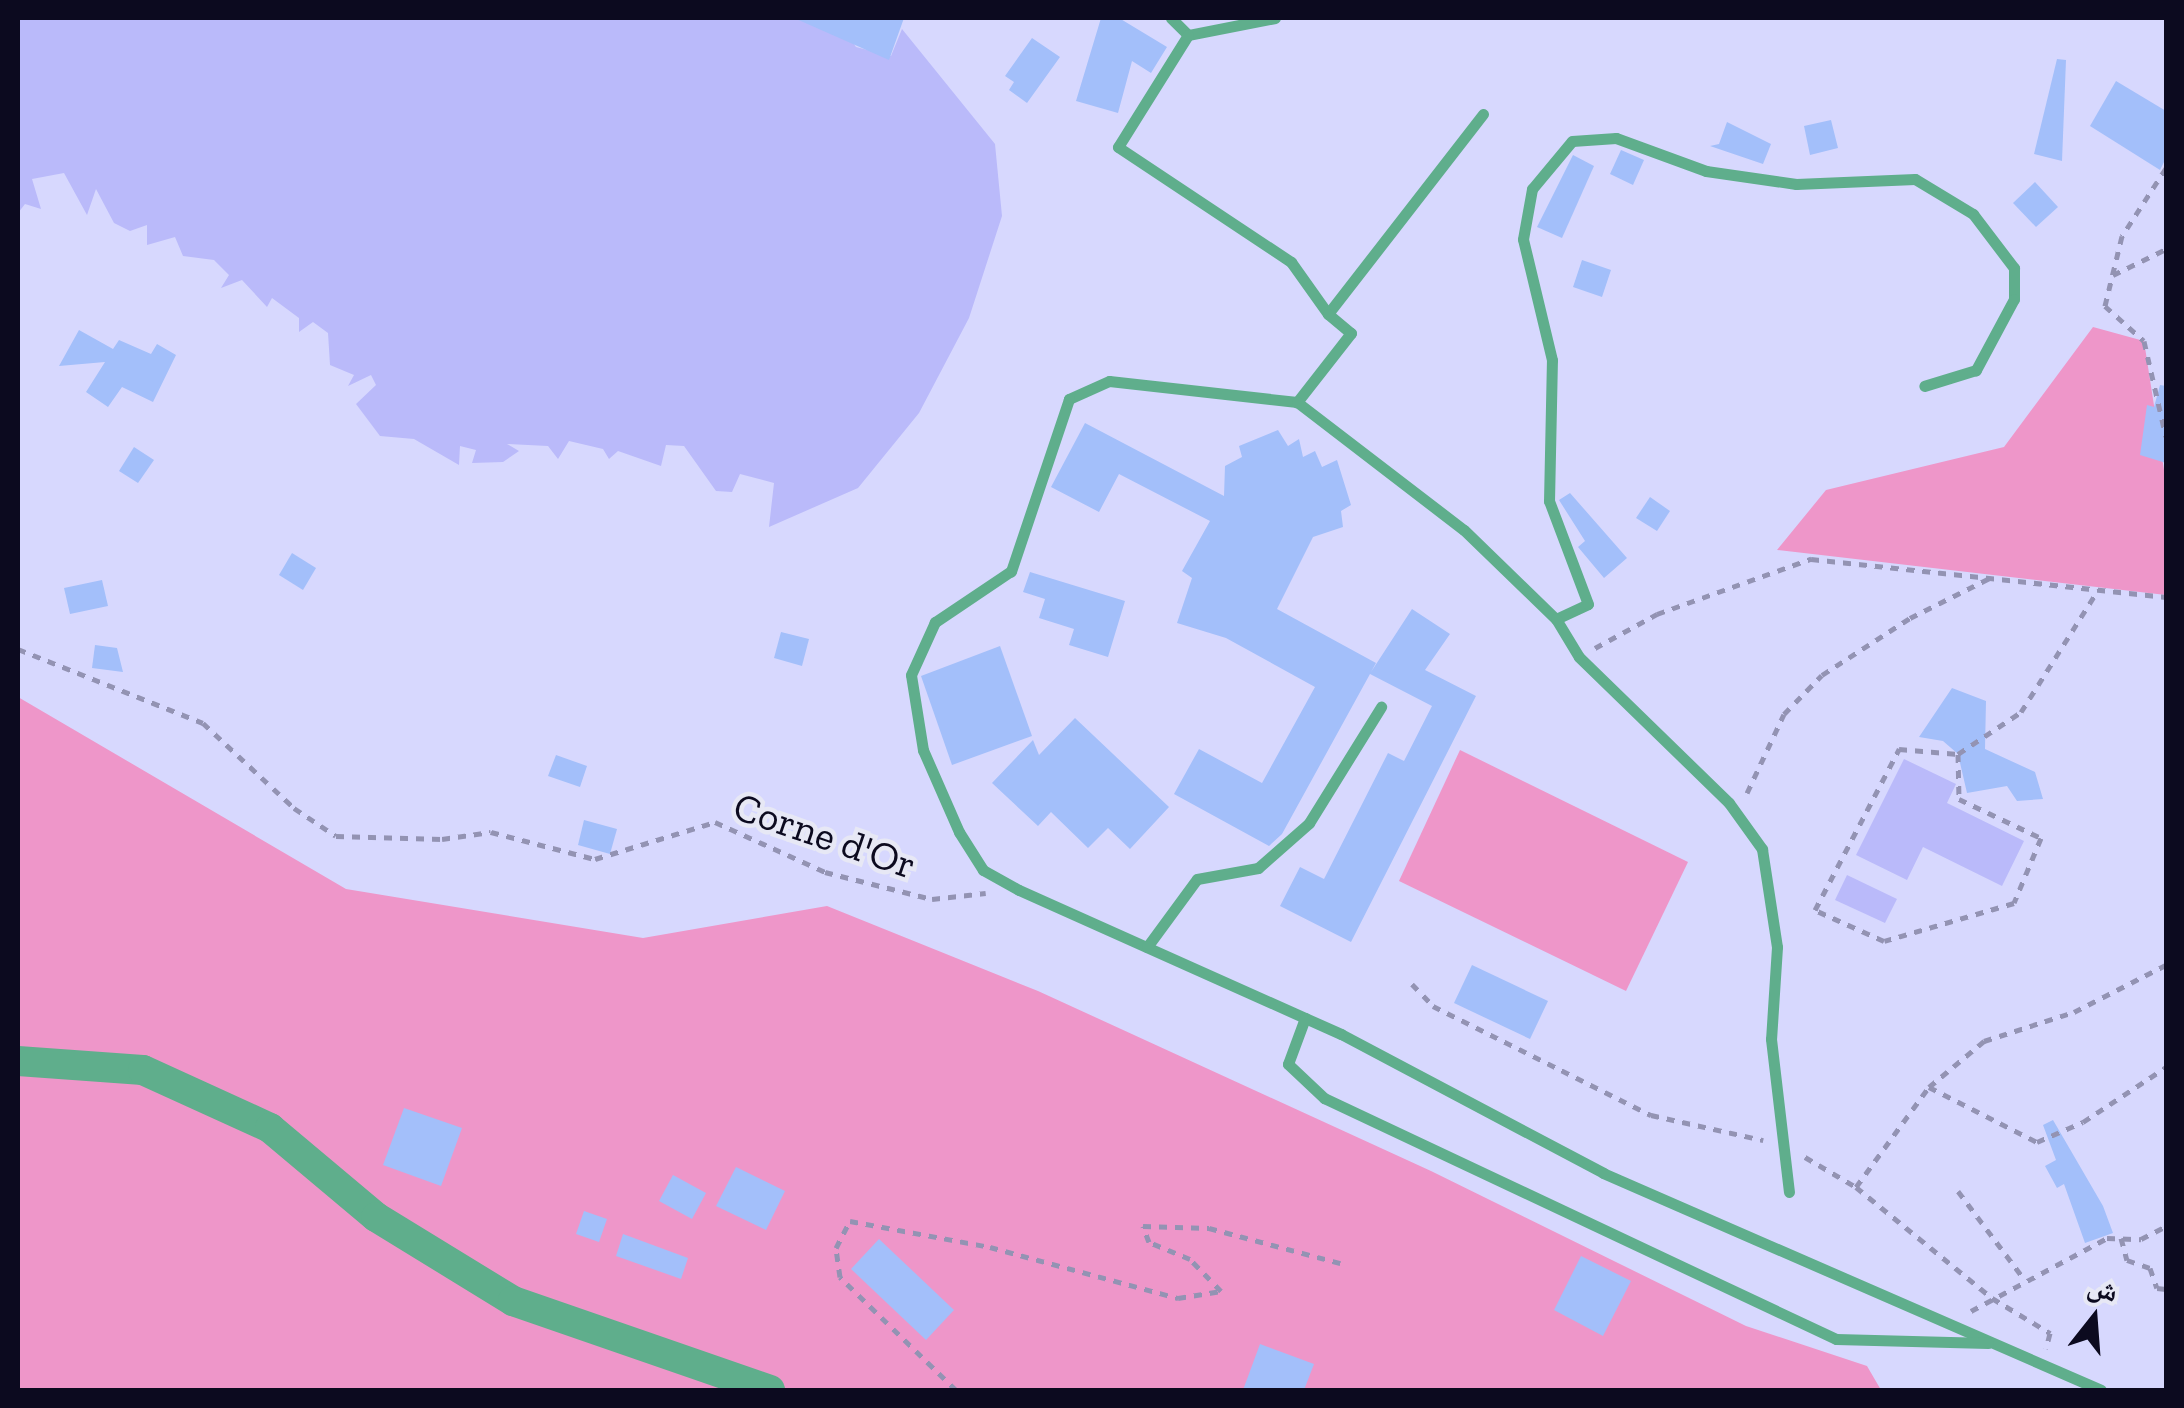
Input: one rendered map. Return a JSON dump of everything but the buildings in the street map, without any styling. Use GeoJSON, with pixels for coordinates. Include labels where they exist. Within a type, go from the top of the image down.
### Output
{"type":"FeatureCollection","features":[{"type":"Feature","properties":{"kind":"street"},"geometry":{"type":"LineString","coordinates":[[18,1061],[144,1070],[270,1128],[376,1217],[513,1301],[770,1390]]}},
{"type":"Feature","properties":{"kind":"lane"},"geometry":{"type":"LineString","coordinates":[[1171,18],[1188,35]]}},
{"type":"Feature","properties":{"kind":"lane"},"geometry":{"type":"LineString","coordinates":[[1274,18],[1188,35],[1118,148],[1291,262],[1328,314],[1351,333],[1296,402]]}},
{"type":"Feature","properties":{"kind":"lane"},"geometry":{"type":"LineString","coordinates":[[1328,314],[1484,114]]}},
{"type":"Feature","properties":{"kind":"lane"},"geometry":{"type":"LineString","coordinates":[[1556,619],[1588,604],[1548,501],[1552,360],[1523,240],[1532,190],[1572,141],[1616,138],[1706,170],[1796,184],[1915,179],[1973,214],[2014,268],[2014,299],[1976,370],[1924,386]]}},
{"type":"Feature","properties":{"kind":"lane"},"geometry":{"type":"LineString","coordinates":[[1789,1192],[1771,1039],[1777,947],[1762,849],[1737,814],[1579,657],[1556,619],[1464,530],[1296,402],[1108,381],[1070,400],[1011,571],[935,622],[912,675],[923,750],[958,832],[983,870],[1019,890],[1304,1018],[1603,1173],[2100,1390]]}},
{"type":"Feature","properties":{"kind":"lane"},"geometry":{"type":"LineString","coordinates":[[1147,947],[1197,878],[1258,868],[1309,822],[1381,707]]}},
{"type":"Feature","properties":{"kind":"lane"},"geometry":{"type":"LineString","coordinates":[[1304,1018],[1288,1064],[1324,1098],[1836,1338],[1997,1344]]}},
{"type":"Feature","properties":{"kind":"path"},"geometry":{"type":"LineString","coordinates":[[2166,168],[2122,236],[2105,306],[2144,341],[2166,438]]}},
{"type":"Feature","properties":{"kind":"path"},"geometry":{"type":"LineString","coordinates":[[2113,274],[2166,249]]}},
{"type":"Feature","properties":{"kind":"path"},"geometry":{"type":"LineString","coordinates":[[1579,657],[1657,614],[1812,559],[2166,597]]}},
{"type":"Feature","properties":{"kind":"path"},"geometry":{"type":"LineString","coordinates":[[1737,814],[1784,714],[1822,676],[1910,618],[1992,576]]}},
{"type":"Feature","properties":{"kind":"path"},"geometry":{"type":"LineString","coordinates":[[1958,754],[1959,799],[2041,838],[2014,903],[1884,941],[1815,910],[1899,748],[1958,754],[2021,712],[2098,590]]}},
{"type":"Feature","properties":{"kind":"path","name":"Corne d'Or"},"geometry":{"type":"LineString","coordinates":[[18,649],[203,722],[294,808],[336,836],[442,839],[491,832],[595,858],[715,822],[824,872],[932,900],[1019,890]]}},
{"type":"Feature","properties":{"kind":"path"},"geometry":{"type":"LineString","coordinates":[[1856,1187],[1930,1087],[1984,1041],[2074,1012],[2166,966]]}},
{"type":"Feature","properties":{"kind":"path"},"geometry":{"type":"LineString","coordinates":[[1412,984],[1433,1006],[1651,1115],[1784,1144],[1856,1187],[1992,1298],[2050,1333],[2042,1364]]}},
{"type":"Feature","properties":{"kind":"path"},"geometry":{"type":"LineString","coordinates":[[1930,1087],[2037,1142],[2083,1122],[2166,1066]]}},
{"type":"Feature","properties":{"kind":"path"},"geometry":{"type":"LineString","coordinates":[[1958,1191],[2024,1279]]}},
{"type":"Feature","properties":{"kind":"path"},"geometry":{"type":"LineString","coordinates":[[956,1390],[840,1277],[836,1248],[850,1221],[990,1247],[1178,1298],[1220,1291],[1190,1258],[1150,1242],[1143,1226],[1209,1228],[1340,1263]]}},
{"type":"Feature","properties":{"kind":"path"},"geometry":{"type":"LineString","coordinates":[[1951,1323],[2024,1279],[2107,1238],[2141,1239],[2166,1226]]}},
{"type":"Feature","properties":{"kind":"path"},"geometry":{"type":"LineString","coordinates":[[2121,1238],[2127,1260],[2150,1268],[2157,1288],[2166,1289]]}},
{"type":"Feature","properties":{"kind":"shaded area"},"geometry":{"type":"Polygon","coordinates":[[[2093,327],[2144,341],[2166,483],[2166,595],[1777,550],[1826,490],[2004,447],[2093,327]]]}},
{"type":"Feature","properties":{"kind":"shaded area"},"geometry":{"type":"Polygon","coordinates":[[[18,697],[346,889],[643,938],[827,906],[1038,991],[1431,1171],[1746,1326],[1867,1366],[1881,1390],[18,1390],[18,697]]]}},
{"type":"Feature","properties":{"kind":"shaded area"},"geometry":{"type":"Polygon","coordinates":[[[1460,750],[1688,862],[1626,991],[1399,881],[1460,750]]]}},
{"type":"Feature","properties":{"kind":"water"},"geometry":{"type":"Polygon","coordinates":[[[18,18],[808,18],[843,28],[856,47],[891,56],[902,29],[995,144],[1002,216],[969,318],[919,413],[858,488],[769,527],[774,483],[740,474],[732,492],[716,491],[684,446],[666,445],[661,466],[618,451],[609,459],[603,449],[569,441],[558,459],[548,446],[507,444],[519,451],[503,462],[472,463],[476,450],[460,446],[459,465],[414,439],[380,436],[356,404],[376,385],[371,375],[348,386],[354,375],[330,365],[328,333],[313,322],[299,332],[299,318],[272,298],[267,307],[242,280],[221,288],[229,275],[214,260],[183,256],[175,237],[147,245],[147,225],[130,231],[114,223],[96,189],[87,215],[64,173],[32,179],[41,209],[25,204],[18,213],[18,18]]]}},
{"type":"Feature","properties":{"kind":"water"},"geometry":{"type":"Polygon","coordinates":[[[1904,759],[1956,784],[1947,803],[2024,841],[2002,886],[1923,847],[1907,880],[1856,855],[1904,759]]]}},
{"type":"Feature","properties":{"kind":"water"},"geometry":{"type":"Polygon","coordinates":[[[1847,875],[1897,899],[1885,923],[1835,900],[1847,875]]]}}]}
